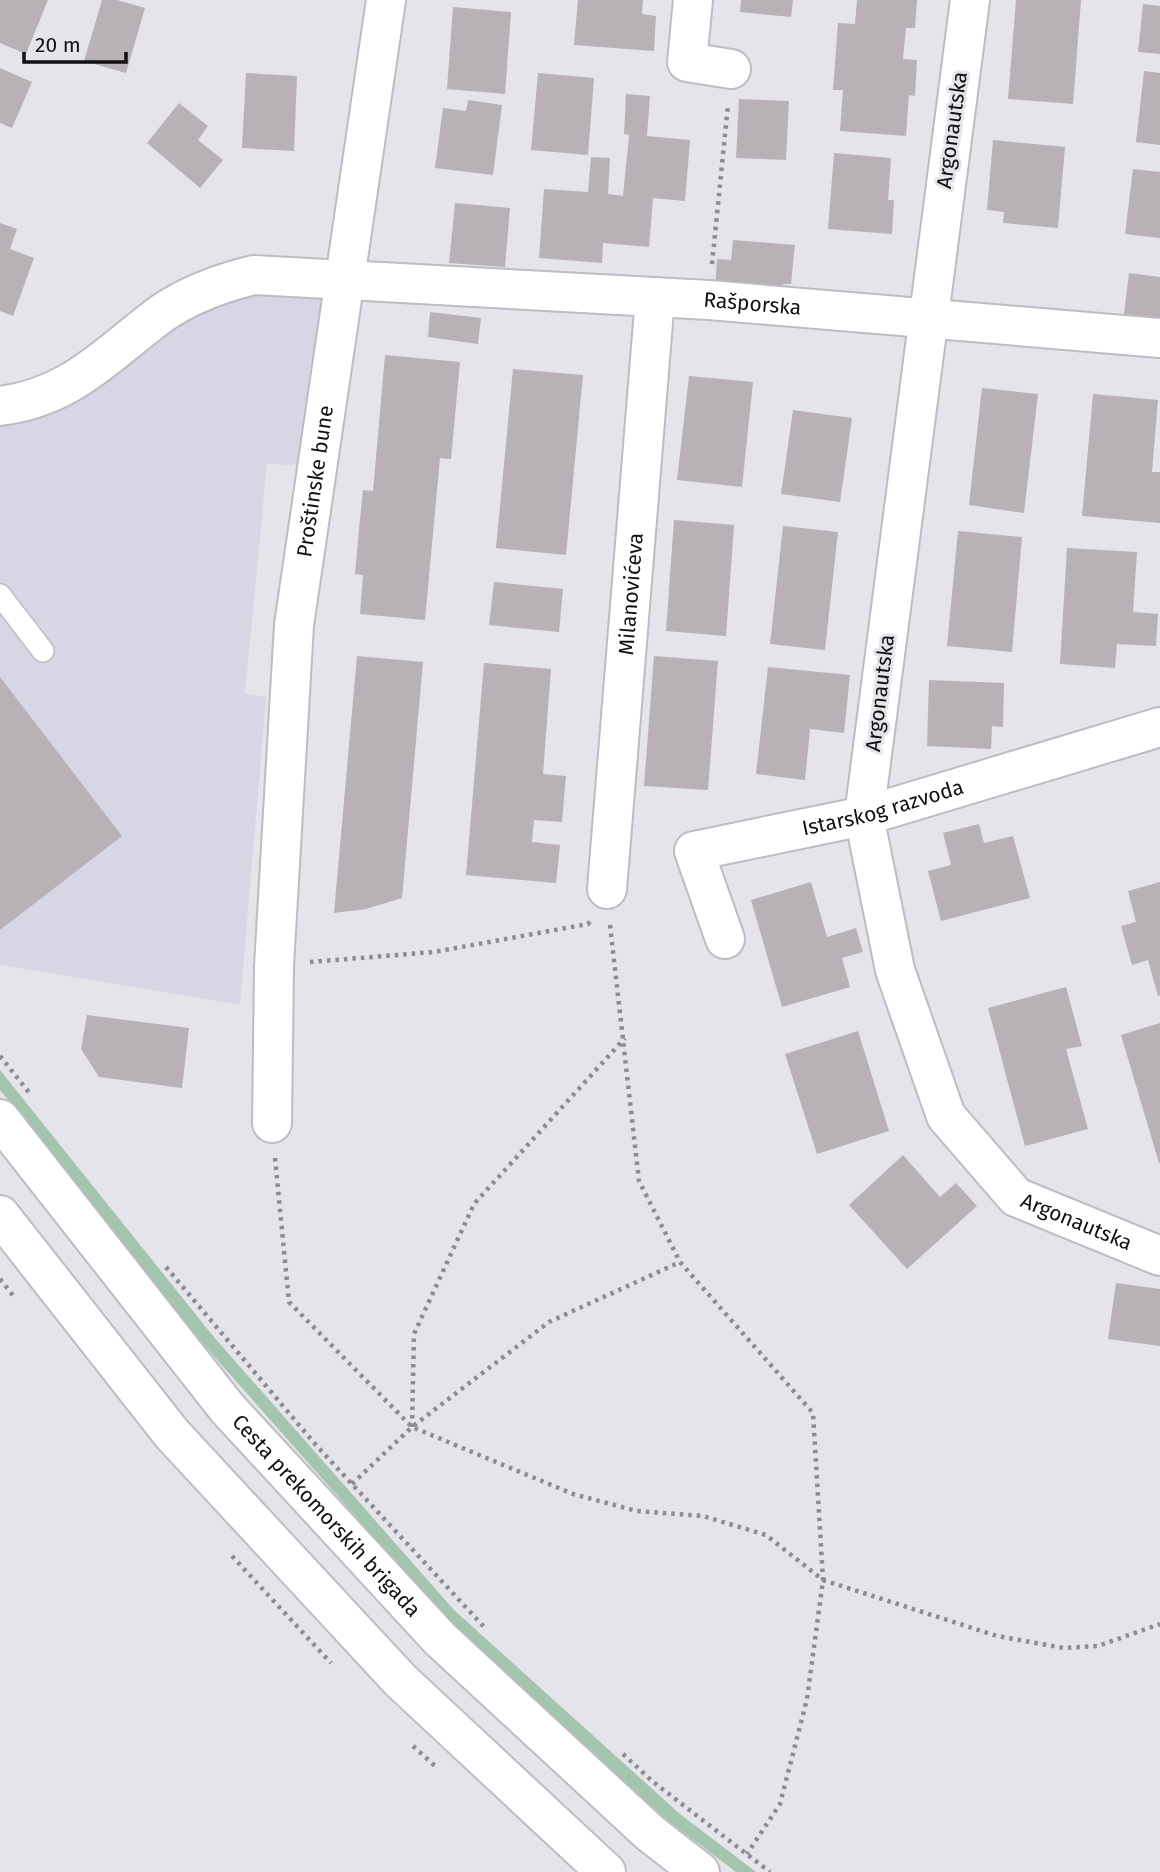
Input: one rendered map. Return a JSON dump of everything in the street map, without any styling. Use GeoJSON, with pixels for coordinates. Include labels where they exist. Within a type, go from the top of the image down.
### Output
{"type":"FeatureCollection","features":[{"type":"Feature","properties":{"kind":"street","name":"Proštinske bune"},"geometry":{"type":"LineString","coordinates":[[272,1123],[274,966],[294,625],[386,0]]}},
{"type":"Feature","properties":{"kind":"street"},"geometry":{"type":"LineString","coordinates":[[693,0],[687,62],[731,69]]}},
{"type":"Feature","properties":{"kind":"street","name":"Argonautska"},"geometry":{"type":"LineString","coordinates":[[970,0],[864,816],[895,970],[946,1116],[1016,1197],[1160,1256]]}},
{"type":"Feature","properties":{"kind":"street","name":"Rašporska"},"geometry":{"type":"LineString","coordinates":[[0,406],[18,403],[84,377],[163,313],[211,286],[254,275],[709,300],[927,316],[1160,338]]}},
{"type":"Feature","properties":{"kind":"street","name":"Milanovićeva"},"geometry":{"type":"LineString","coordinates":[[607,889],[655,299]]}},
{"type":"Feature","properties":{"kind":"street","name":"Istarskog razvoda"},"geometry":{"type":"LineString","coordinates":[[725,939],[694,851],[864,816],[1160,727]]}},
{"type":"Feature","properties":{"kind":"street","name":"Cesta prekomorskih brigada"},"geometry":{"type":"LineString","coordinates":[[0,1119],[228,1408],[431,1629],[650,1833],[700,1872]]}},
{"type":"Feature","properties":{"kind":"street"},"geometry":{"type":"LineString","coordinates":[[0,1215],[172,1434],[401,1681],[606,1872]]}},
{"type":"Feature","properties":{"kind":"lane"},"geometry":{"type":"LineString","coordinates":[[0,595],[43,651]]}},
{"type":"Feature","properties":{"kind":"path"},"geometry":{"type":"LineString","coordinates":[[709,300],[731,69]]}},
{"type":"Feature","properties":{"kind":"path"},"geometry":{"type":"LineString","coordinates":[[274,966],[434,953],[588,924],[607,889]]}},
{"type":"Feature","properties":{"kind":"path"},"geometry":{"type":"LineString","coordinates":[[607,889],[639,1181],[680,1262],[813,1413],[823,1580],[807,1699],[780,1804],[747,1854]]}},
{"type":"Feature","properties":{"kind":"path"},"geometry":{"type":"LineString","coordinates":[[412,1427],[414,1334],[474,1204],[625,1038]]}},
{"type":"Feature","properties":{"kind":"path"},"geometry":{"type":"LineString","coordinates":[[0,1056],[34,1099]]}},
{"type":"Feature","properties":{"kind":"path"},"geometry":{"type":"LineString","coordinates":[[272,1123],[289,1303],[412,1427],[573,1494],[637,1511],[703,1516],[766,1535],[823,1580],[997,1636],[1064,1648],[1098,1646],[1160,1624]]}},
{"type":"Feature","properties":{"kind":"path"},"geometry":{"type":"LineString","coordinates":[[160,1260],[352,1484],[491,1634]]}},
{"type":"Feature","properties":{"kind":"path"},"geometry":{"type":"LineString","coordinates":[[352,1484],[412,1427],[549,1322],[680,1262]]}},
{"type":"Feature","properties":{"kind":"path"},"geometry":{"type":"LineString","coordinates":[[613,1745],[652,1781],[770,1872]]}},
{"type":"Feature","properties":{"kind":"shaded area"},"geometry":{"type":"Polygon","coordinates":[[[325,284],[301,465],[267,464],[245,694],[266,697],[240,1005],[0,965],[0,409],[213,289],[325,284]]]}},
{"type":"Feature","properties":{"kind":"green space"},"geometry":{"type":"Polygon","coordinates":[[[0,1070],[213,1336],[454,1610],[680,1814],[756,1872],[736,1872],[667,1820],[448,1621],[204,1345],[0,1090],[0,1070]]]}},
{"type":"Feature","properties":{"kind":"building"},"geometry":{"type":"Polygon","coordinates":[[[0,0],[48,0],[26,54],[0,43],[0,0]]]}},
{"type":"Feature","properties":{"kind":"building"},"geometry":{"type":"Polygon","coordinates":[[[102,0],[117,0],[145,8],[126,73],[84,61],[102,0]]]}},
{"type":"Feature","properties":{"kind":"building"},"geometry":{"type":"Polygon","coordinates":[[[578,0],[643,0],[642,14],[656,16],[654,51],[574,45],[578,0]]]}},
{"type":"Feature","properties":{"kind":"building"},"geometry":{"type":"Polygon","coordinates":[[[741,0],[793,0],[791,17],[740,12],[741,0]]]}},
{"type":"Feature","properties":{"kind":"building"},"geometry":{"type":"Polygon","coordinates":[[[857,0],[917,0],[915,28],[906,28],[903,59],[917,60],[915,96],[909,95],[906,136],[840,131],[843,90],[833,90],[838,23],[855,24],[857,0]]]}},
{"type":"Feature","properties":{"kind":"building"},"geometry":{"type":"Polygon","coordinates":[[[1016,0],[1081,0],[1073,104],[1008,99],[1016,0]]]}},
{"type":"Feature","properties":{"kind":"building"},"geometry":{"type":"Polygon","coordinates":[[[1143,4],[1160,6],[1160,54],[1138,52],[1143,4]]]}},
{"type":"Feature","properties":{"kind":"building"},"geometry":{"type":"Polygon","coordinates":[[[453,7],[511,12],[505,94],[447,89],[453,7]]]}},
{"type":"Feature","properties":{"kind":"building"},"geometry":{"type":"Polygon","coordinates":[[[0,68],[32,82],[12,128],[0,123],[0,68]]]}},
{"type":"Feature","properties":{"kind":"building"},"geometry":{"type":"Polygon","coordinates":[[[1144,71],[1160,73],[1160,145],[1136,142],[1144,71]]]}},
{"type":"Feature","properties":{"kind":"building"},"geometry":{"type":"Polygon","coordinates":[[[246,73],[297,76],[294,151],[242,148],[246,73]]]}},
{"type":"Feature","properties":{"kind":"building"},"geometry":{"type":"Polygon","coordinates":[[[538,73],[594,78],[588,155],[531,150],[538,73]]]}},
{"type":"Feature","properties":{"kind":"building"},"geometry":{"type":"Polygon","coordinates":[[[626,94],[650,96],[647,136],[690,140],[685,201],[653,198],[649,247],[603,243],[602,263],[539,258],[544,189],[588,192],[591,157],[610,158],[608,194],[623,196],[629,135],[624,134],[626,94]]]}},
{"type":"Feature","properties":{"kind":"building"},"geometry":{"type":"Polygon","coordinates":[[[739,99],[789,101],[786,160],[736,158],[739,99]]]}},
{"type":"Feature","properties":{"kind":"building"},"geometry":{"type":"Polygon","coordinates":[[[468,100],[502,105],[493,175],[435,168],[443,108],[466,111],[468,100]]]}},
{"type":"Feature","properties":{"kind":"building"},"geometry":{"type":"Polygon","coordinates":[[[179,103],[208,126],[198,140],[223,160],[200,188],[147,143],[179,103]]]}},
{"type":"Feature","properties":{"kind":"building"},"geometry":{"type":"Polygon","coordinates":[[[993,140],[1065,147],[1058,228],[1003,223],[1004,212],[987,210],[993,140]]]}},
{"type":"Feature","properties":{"kind":"building"},"geometry":{"type":"Polygon","coordinates":[[[834,153],[891,158],[888,200],[894,200],[892,234],[828,229],[834,153]]]}},
{"type":"Feature","properties":{"kind":"building"},"geometry":{"type":"Polygon","coordinates":[[[1133,169],[1160,172],[1160,238],[1125,234],[1133,169]]]}},
{"type":"Feature","properties":{"kind":"building"},"geometry":{"type":"Polygon","coordinates":[[[455,203],[510,208],[505,267],[449,263],[455,203]]]}},
{"type":"Feature","properties":{"kind":"building"},"geometry":{"type":"Polygon","coordinates":[[[0,223],[17,229],[10,249],[34,258],[13,316],[0,311],[0,223]]]}},
{"type":"Feature","properties":{"kind":"building"},"geometry":{"type":"Polygon","coordinates":[[[733,240],[795,245],[791,284],[783,284],[782,299],[715,290],[717,259],[731,260],[733,240]]]}},
{"type":"Feature","properties":{"kind":"building"},"geometry":{"type":"Polygon","coordinates":[[[1129,273],[1160,277],[1160,318],[1124,314],[1129,273]]]}},
{"type":"Feature","properties":{"kind":"building"},"geometry":{"type":"Polygon","coordinates":[[[430,312],[481,318],[478,344],[428,337],[430,312]]]}},
{"type":"Feature","properties":{"kind":"building"},"geometry":{"type":"Polygon","coordinates":[[[385,355],[460,362],[451,459],[440,458],[425,620],[360,614],[363,575],[355,574],[359,529],[363,490],[373,491],[385,355]]]}},
{"type":"Feature","properties":{"kind":"building"},"geometry":{"type":"Polygon","coordinates":[[[513,369],[583,375],[566,555],[496,548],[513,369]]]}},
{"type":"Feature","properties":{"kind":"building"},"geometry":{"type":"Polygon","coordinates":[[[689,376],[753,382],[742,487],[677,480],[689,376]]]}},
{"type":"Feature","properties":{"kind":"building"},"geometry":{"type":"Polygon","coordinates":[[[982,388],[1038,394],[1024,513],[969,505],[982,388]]]}},
{"type":"Feature","properties":{"kind":"building"},"geometry":{"type":"Polygon","coordinates":[[[1093,394],[1158,400],[1152,472],[1160,472],[1160,523],[1082,516],[1093,394]]]}},
{"type":"Feature","properties":{"kind":"building"},"geometry":{"type":"Polygon","coordinates":[[[793,410],[852,418],[840,502],[781,494],[793,410]]]}},
{"type":"Feature","properties":{"kind":"building"},"geometry":{"type":"Polygon","coordinates":[[[674,520],[734,525],[726,636],[666,631],[674,520]]]}},
{"type":"Feature","properties":{"kind":"building"},"geometry":{"type":"Polygon","coordinates":[[[783,526],[838,532],[825,650],[770,644],[783,526]]]}},
{"type":"Feature","properties":{"kind":"building"},"geometry":{"type":"Polygon","coordinates":[[[958,531],[1022,537],[1012,652],[947,646],[958,531]]]}},
{"type":"Feature","properties":{"kind":"building"},"geometry":{"type":"Polygon","coordinates":[[[1067,548],[1137,552],[1133,612],[1158,614],[1156,646],[1117,644],[1115,668],[1060,664],[1067,548]]]}},
{"type":"Feature","properties":{"kind":"building"},"geometry":{"type":"Polygon","coordinates":[[[494,582],[563,589],[559,632],[489,625],[494,582]]]}},
{"type":"Feature","properties":{"kind":"building"},"geometry":{"type":"Polygon","coordinates":[[[357,656],[423,662],[402,898],[366,909],[334,913],[357,656]]]}},
{"type":"Feature","properties":{"kind":"building"},"geometry":{"type":"Polygon","coordinates":[[[654,656],[718,661],[708,790],[644,786],[654,656]]]}},
{"type":"Feature","properties":{"kind":"building"},"geometry":{"type":"Polygon","coordinates":[[[484,663],[551,669],[543,774],[566,776],[562,822],[534,820],[532,842],[560,845],[556,883],[466,875],[484,663]]]}},
{"type":"Feature","properties":{"kind":"building"},"geometry":{"type":"Polygon","coordinates":[[[768,667],[850,675],[844,733],[810,729],[805,780],[756,774],[768,667]]]}},
{"type":"Feature","properties":{"kind":"building"},"geometry":{"type":"Polygon","coordinates":[[[0,677],[122,836],[0,930],[0,677]]]}},
{"type":"Feature","properties":{"kind":"building"},"geometry":{"type":"Polygon","coordinates":[[[929,680],[1004,683],[1003,727],[992,726],[991,749],[927,746],[929,680]]]}},
{"type":"Feature","properties":{"kind":"building"},"geometry":{"type":"Polygon","coordinates":[[[979,824],[984,843],[1013,836],[1030,898],[941,921],[928,871],[951,865],[943,833],[979,824]]]}},
{"type":"Feature","properties":{"kind":"building"},"geometry":{"type":"Polygon","coordinates":[[[811,882],[827,937],[856,928],[863,952],[842,958],[850,987],[782,1007],[751,900],[811,882]]]}},
{"type":"Feature","properties":{"kind":"building"},"geometry":{"type":"Polygon","coordinates":[[[1160,882],[1158,996],[1148,960],[1132,965],[1121,926],[1136,922],[1128,891],[1160,882]]]}},
{"type":"Feature","properties":{"kind":"building"},"geometry":{"type":"Polygon","coordinates":[[[1066,987],[1082,1046],[1066,1049],[1088,1129],[1025,1146],[988,1008],[1066,987]]]}},
{"type":"Feature","properties":{"kind":"building"},"geometry":{"type":"Polygon","coordinates":[[[87,1015],[189,1028],[182,1088],[99,1077],[81,1049],[87,1015]]]}},
{"type":"Feature","properties":{"kind":"building"},"geometry":{"type":"Polygon","coordinates":[[[1160,1023],[1160,1163],[1159,1163],[1121,1035],[1160,1023]]]}},
{"type":"Feature","properties":{"kind":"building"},"geometry":{"type":"Polygon","coordinates":[[[858,1031],[889,1131],[817,1154],[785,1054],[858,1031]]]}},
{"type":"Feature","properties":{"kind":"building"},"geometry":{"type":"Polygon","coordinates":[[[903,1155],[940,1197],[956,1183],[977,1206],[907,1269],[849,1205],[903,1155]]]}},
{"type":"Feature","properties":{"kind":"building"},"geometry":{"type":"Polygon","coordinates":[[[1116,1283],[1160,1289],[1160,1346],[1108,1339],[1116,1283]]]}}]}
